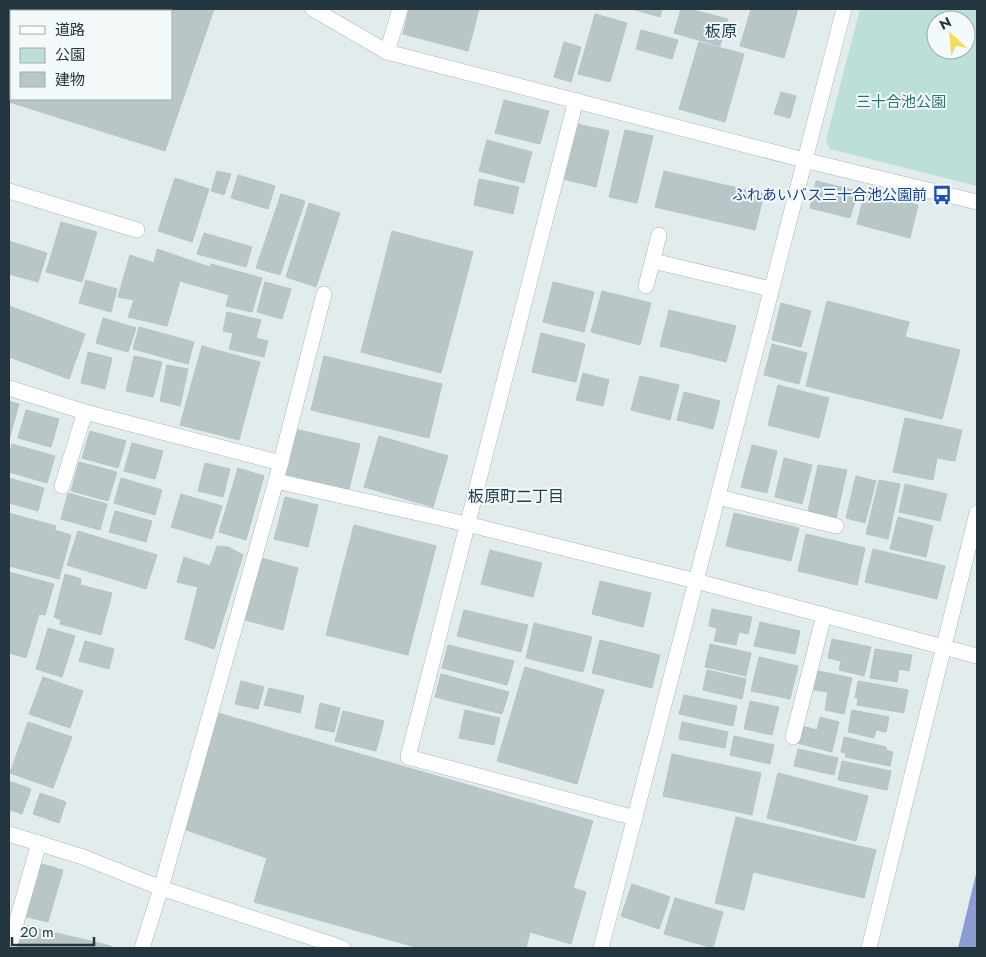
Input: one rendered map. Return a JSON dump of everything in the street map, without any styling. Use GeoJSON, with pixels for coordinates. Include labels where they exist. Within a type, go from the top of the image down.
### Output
{"type":"FeatureCollection","features":[{"type":"Feature","properties":{"kind":"street"},"geometry":{"type":"LineString","coordinates":[[313,9],[387,52],[804,160],[977,202]]}},
{"type":"Feature","properties":{"kind":"street"},"geometry":{"type":"LineString","coordinates":[[387,52],[400,9]]}},
{"type":"Feature","properties":{"kind":"street"},"geometry":{"type":"LineString","coordinates":[[601,948],[844,9]]}},
{"type":"Feature","properties":{"kind":"street"},"geometry":{"type":"LineString","coordinates":[[576,100],[408,757],[635,818]]}},
{"type":"Feature","properties":{"kind":"street"},"geometry":{"type":"LineString","coordinates":[[9,191],[137,230]]}},
{"type":"Feature","properties":{"kind":"street"},"geometry":{"type":"LineString","coordinates":[[646,286],[660,235]]}},
{"type":"Feature","properties":{"kind":"street"},"geometry":{"type":"LineString","coordinates":[[653,261],[771,289]]}},
{"type":"Feature","properties":{"kind":"street"},"geometry":{"type":"LineString","coordinates":[[142,948],[161,888],[276,481],[324,294]]}},
{"type":"Feature","properties":{"kind":"street"},"geometry":{"type":"LineString","coordinates":[[9,388],[85,412],[281,463]]}},
{"type":"Feature","properties":{"kind":"street"},"geometry":{"type":"LineString","coordinates":[[62,486],[85,412]]}},
{"type":"Feature","properties":{"kind":"street"},"geometry":{"type":"LineString","coordinates":[[276,481],[467,524],[696,581],[977,656]]}},
{"type":"Feature","properties":{"kind":"street"},"geometry":{"type":"LineString","coordinates":[[718,497],[836,526]]}},
{"type":"Feature","properties":{"kind":"street"},"geometry":{"type":"LineString","coordinates":[[869,948],[977,513]]}},
{"type":"Feature","properties":{"kind":"street"},"geometry":{"type":"LineString","coordinates":[[793,737],[824,615]]}},
{"type":"Feature","properties":{"kind":"street"},"geometry":{"type":"LineString","coordinates":[[9,834],[83,857],[161,888],[343,948]]}},
{"type":"Feature","properties":{"kind":"street"},"geometry":{"type":"LineString","coordinates":[[9,948],[40,843]]}},
{"type":"Feature","properties":{"kind":"green space","name":"三十合池公園"},"geometry":{"type":"Polygon","coordinates":[[[860,9],[977,9],[977,186],[830,149],[826,140],[860,9]]]}},
{"type":"Feature","properties":{"kind":"water"},"geometry":{"type":"Polygon","coordinates":[[[977,870],[977,948],[958,948],[977,870]]]}},
{"type":"Feature","properties":{"kind":"building"},"geometry":{"type":"Polygon","coordinates":[[[9,9],[214,9],[165,151],[9,102],[9,9]]]}},
{"type":"Feature","properties":{"kind":"building"},"geometry":{"type":"Polygon","coordinates":[[[409,9],[479,9],[468,51],[403,34],[409,9]]]}},
{"type":"Feature","properties":{"kind":"building"},"geometry":{"type":"Polygon","coordinates":[[[632,9],[662,9],[660,17],[632,9]]]}},
{"type":"Feature","properties":{"kind":"building"},"geometry":{"type":"Polygon","coordinates":[[[681,9],[689,9],[728,19],[720,46],[674,33],[681,9]]]}},
{"type":"Feature","properties":{"kind":"building"},"geometry":{"type":"Polygon","coordinates":[[[751,9],[798,9],[784,58],[740,46],[751,9]]]}},
{"type":"Feature","properties":{"kind":"building"},"geometry":{"type":"Polygon","coordinates":[[[595,14],[627,23],[610,82],[578,74],[595,14]]]}},
{"type":"Feature","properties":{"kind":"building"},"geometry":{"type":"Polygon","coordinates":[[[641,30],[678,40],[672,59],[636,49],[641,30]]]}},
{"type":"Feature","properties":{"kind":"building"},"geometry":{"type":"Polygon","coordinates":[[[564,42],[581,47],[571,82],[554,77],[564,42]]]}},
{"type":"Feature","properties":{"kind":"building"},"geometry":{"type":"Polygon","coordinates":[[[699,42],[744,54],[725,122],[679,109],[699,42]]]}},
{"type":"Feature","properties":{"kind":"building"},"geometry":{"type":"Polygon","coordinates":[[[781,92],[796,96],[790,118],[774,114],[781,92]]]}},
{"type":"Feature","properties":{"kind":"building"},"geometry":{"type":"Polygon","coordinates":[[[504,100],[549,111],[540,144],[495,133],[504,100]]]}},
{"type":"Feature","properties":{"kind":"building"},"geometry":{"type":"Polygon","coordinates":[[[577,124],[609,131],[596,187],[563,179],[577,124]]]}},
{"type":"Feature","properties":{"kind":"building"},"geometry":{"type":"Polygon","coordinates":[[[625,130],[653,136],[637,203],[609,197],[625,130]]]}},
{"type":"Feature","properties":{"kind":"building"},"geometry":{"type":"Polygon","coordinates":[[[487,140],[532,152],[524,183],[479,171],[487,140]]]}},
{"type":"Feature","properties":{"kind":"building"},"geometry":{"type":"Polygon","coordinates":[[[217,171],[231,174],[224,195],[211,191],[217,171]]]}},
{"type":"Feature","properties":{"kind":"building"},"geometry":{"type":"Polygon","coordinates":[[[664,171],[764,194],[755,230],[655,207],[664,171]]]}},
{"type":"Feature","properties":{"kind":"building"},"geometry":{"type":"Polygon","coordinates":[[[238,175],[275,186],[268,209],[231,198],[238,175]]]}},
{"type":"Feature","properties":{"kind":"building"},"geometry":{"type":"Polygon","coordinates":[[[175,178],[209,189],[192,242],[158,231],[175,178]]]}},
{"type":"Feature","properties":{"kind":"building"},"geometry":{"type":"Polygon","coordinates":[[[479,179],[519,187],[513,214],[474,205],[479,179]]]}},
{"type":"Feature","properties":{"kind":"building"},"geometry":{"type":"Polygon","coordinates":[[[816,181],[858,191],[850,218],[810,208],[816,181]]]}},
{"type":"Feature","properties":{"kind":"building"},"geometry":{"type":"Polygon","coordinates":[[[865,192],[918,205],[910,238],[857,224],[865,192]]]}},
{"type":"Feature","properties":{"kind":"building"},"geometry":{"type":"Polygon","coordinates":[[[281,194],[305,201],[280,275],[256,268],[281,194]]]}},
{"type":"Feature","properties":{"kind":"building"},"geometry":{"type":"Polygon","coordinates":[[[309,203],[340,213],[316,287],[286,277],[309,203]]]}},
{"type":"Feature","properties":{"kind":"building"},"geometry":{"type":"Polygon","coordinates":[[[61,222],[97,232],[82,282],[46,272],[61,222]]]}},
{"type":"Feature","properties":{"kind":"building"},"geometry":{"type":"Polygon","coordinates":[[[392,231],[473,252],[441,373],[361,352],[392,231]]]}},
{"type":"Feature","properties":{"kind":"building"},"geometry":{"type":"Polygon","coordinates":[[[204,233],[252,247],[246,267],[197,254],[204,233]]]}},
{"type":"Feature","properties":{"kind":"building"},"geometry":{"type":"Polygon","coordinates":[[[9,241],[47,253],[38,282],[9,274],[9,241]]]}},
{"type":"Feature","properties":{"kind":"building"},"geometry":{"type":"Polygon","coordinates":[[[157,249],[210,267],[211,264],[262,278],[252,312],[226,306],[229,295],[180,281],[167,326],[128,317],[134,300],[118,297],[130,255],[154,263],[157,249]]]}},
{"type":"Feature","properties":{"kind":"building"},"geometry":{"type":"Polygon","coordinates":[[[86,280],[117,289],[111,312],[79,303],[86,280]]]}},
{"type":"Feature","properties":{"kind":"building"},"geometry":{"type":"Polygon","coordinates":[[[265,282],[291,289],[282,319],[257,312],[265,282]]]}},
{"type":"Feature","properties":{"kind":"building"},"geometry":{"type":"Polygon","coordinates":[[[553,282],[594,292],[584,332],[543,322],[553,282]]]}},
{"type":"Feature","properties":{"kind":"building"},"geometry":{"type":"Polygon","coordinates":[[[602,291],[651,303],[640,345],[591,332],[602,291]]]}},
{"type":"Feature","properties":{"kind":"building"},"geometry":{"type":"Polygon","coordinates":[[[827,301],[909,322],[905,337],[960,350],[942,419],[806,386],[827,301]]]}},
{"type":"Feature","properties":{"kind":"building"},"geometry":{"type":"Polygon","coordinates":[[[781,303],[811,311],[801,347],[772,340],[781,303]]]}},
{"type":"Feature","properties":{"kind":"building"},"geometry":{"type":"Polygon","coordinates":[[[9,306],[85,334],[69,379],[9,357],[9,306]]]}},
{"type":"Feature","properties":{"kind":"building"},"geometry":{"type":"Polygon","coordinates":[[[669,310],[736,326],[726,362],[660,346],[669,310]]]}},
{"type":"Feature","properties":{"kind":"building"},"geometry":{"type":"Polygon","coordinates":[[[227,312],[261,320],[256,338],[268,341],[264,357],[229,349],[233,333],[223,331],[227,312]]]}},
{"type":"Feature","properties":{"kind":"building"},"geometry":{"type":"Polygon","coordinates":[[[103,318],[136,328],[128,352],[96,343],[103,318]]]}},
{"type":"Feature","properties":{"kind":"building"},"geometry":{"type":"Polygon","coordinates":[[[139,327],[194,342],[188,364],[133,349],[139,327]]]}},
{"type":"Feature","properties":{"kind":"building"},"geometry":{"type":"Polygon","coordinates":[[[541,333],[585,344],[576,382],[532,372],[541,333]]]}},
{"type":"Feature","properties":{"kind":"building"},"geometry":{"type":"Polygon","coordinates":[[[772,344],[807,353],[799,384],[764,375],[772,344]]]}},
{"type":"Feature","properties":{"kind":"building"},"geometry":{"type":"Polygon","coordinates":[[[202,346],[260,362],[239,440],[180,425],[202,346]]]}},
{"type":"Feature","properties":{"kind":"building"},"geometry":{"type":"Polygon","coordinates":[[[88,352],[112,358],[105,389],[81,383],[88,352]]]}},
{"type":"Feature","properties":{"kind":"building"},"geometry":{"type":"Polygon","coordinates":[[[134,356],[162,362],[153,397],[126,391],[134,356]]]}},
{"type":"Feature","properties":{"kind":"building"},"geometry":{"type":"Polygon","coordinates":[[[324,356],[442,384],[429,438],[311,410],[324,356]]]}},
{"type":"Feature","properties":{"kind":"building"},"geometry":{"type":"Polygon","coordinates":[[[167,365],[188,369],[180,406],[160,401],[167,365]]]}},
{"type":"Feature","properties":{"kind":"building"},"geometry":{"type":"Polygon","coordinates":[[[583,373],[609,380],[603,406],[576,400],[583,373]]]}},
{"type":"Feature","properties":{"kind":"building"},"geometry":{"type":"Polygon","coordinates":[[[640,376],[679,385],[670,420],[631,410],[640,376]]]}},
{"type":"Feature","properties":{"kind":"building"},"geometry":{"type":"Polygon","coordinates":[[[778,385],[829,398],[819,438],[768,425],[778,385]]]}},
{"type":"Feature","properties":{"kind":"building"},"geometry":{"type":"Polygon","coordinates":[[[684,392],[720,401],[713,429],[677,420],[684,392]]]}},
{"type":"Feature","properties":{"kind":"building"},"geometry":{"type":"Polygon","coordinates":[[[9,401],[19,404],[9,440],[9,401]]]}},
{"type":"Feature","properties":{"kind":"building"},"geometry":{"type":"Polygon","coordinates":[[[26,410],[59,419],[51,447],[18,438],[26,410]]]}},
{"type":"Feature","properties":{"kind":"building"},"geometry":{"type":"Polygon","coordinates":[[[905,418],[962,430],[955,461],[937,458],[933,480],[893,472],[905,418]]]}},
{"type":"Feature","properties":{"kind":"building"},"geometry":{"type":"Polygon","coordinates":[[[290,428],[360,444],[349,489],[279,473],[290,428]]]}},
{"type":"Feature","properties":{"kind":"building"},"geometry":{"type":"Polygon","coordinates":[[[90,431],[126,441],[118,468],[82,458],[90,431]]]}},
{"type":"Feature","properties":{"kind":"building"},"geometry":{"type":"Polygon","coordinates":[[[379,436],[448,456],[433,507],[364,487],[379,436]]]}},
{"type":"Feature","properties":{"kind":"building"},"geometry":{"type":"Polygon","coordinates":[[[132,443],[163,451],[155,479],[124,471],[132,443]]]}},
{"type":"Feature","properties":{"kind":"building"},"geometry":{"type":"Polygon","coordinates":[[[12,444],[55,456],[47,483],[9,472],[9,456],[12,444]]]}},
{"type":"Feature","properties":{"kind":"building"},"geometry":{"type":"Polygon","coordinates":[[[752,445],[777,451],[767,493],[741,487],[752,445]]]}},
{"type":"Feature","properties":{"kind":"building"},"geometry":{"type":"Polygon","coordinates":[[[784,458],[812,465],[802,504],[775,497],[784,458]]]}},
{"type":"Feature","properties":{"kind":"building"},"geometry":{"type":"Polygon","coordinates":[[[79,462],[117,472],[108,501],[71,491],[79,462]]]}},
{"type":"Feature","properties":{"kind":"building"},"geometry":{"type":"Polygon","coordinates":[[[205,463],[230,469],[223,497],[198,491],[205,463]]]}},
{"type":"Feature","properties":{"kind":"building"},"geometry":{"type":"Polygon","coordinates":[[[818,465],[847,470],[836,518],[808,511],[818,465]]]}},
{"type":"Feature","properties":{"kind":"building"},"geometry":{"type":"Polygon","coordinates":[[[238,468],[264,476],[246,540],[219,532],[238,468]]]}},
{"type":"Feature","properties":{"kind":"building"},"geometry":{"type":"Polygon","coordinates":[[[856,476],[876,481],[865,523],[846,518],[856,476]]]}},
{"type":"Feature","properties":{"kind":"building"},"geometry":{"type":"Polygon","coordinates":[[[9,478],[44,488],[38,511],[9,503],[9,478]]]}},
{"type":"Feature","properties":{"kind":"building"},"geometry":{"type":"Polygon","coordinates":[[[121,478],[162,490],[155,515],[114,503],[121,478]]]}},
{"type":"Feature","properties":{"kind":"building"},"geometry":{"type":"Polygon","coordinates":[[[879,480],[900,484],[888,539],[866,534],[879,480]]]}},
{"type":"Feature","properties":{"kind":"building"},"geometry":{"type":"Polygon","coordinates":[[[905,484],[947,494],[940,521],[899,512],[905,484]]]}},
{"type":"Feature","properties":{"kind":"building"},"geometry":{"type":"Polygon","coordinates":[[[68,493],[107,504],[100,530],[61,519],[68,493]]]}},
{"type":"Feature","properties":{"kind":"building"},"geometry":{"type":"Polygon","coordinates":[[[181,494],[222,506],[212,539],[171,527],[181,494]]]}},
{"type":"Feature","properties":{"kind":"building"},"geometry":{"type":"Polygon","coordinates":[[[285,497],[318,505],[308,547],[274,539],[285,497]]]}},
{"type":"Feature","properties":{"kind":"building"},"geometry":{"type":"Polygon","coordinates":[[[115,511],[152,521],[146,542],[109,532],[115,511]]]}},
{"type":"Feature","properties":{"kind":"building"},"geometry":{"type":"Polygon","coordinates":[[[9,513],[56,526],[55,530],[71,535],[59,579],[9,566],[9,513]]]}},
{"type":"Feature","properties":{"kind":"building"},"geometry":{"type":"Polygon","coordinates":[[[734,513],[799,528],[791,561],[726,546],[734,513]]]}},
{"type":"Feature","properties":{"kind":"building"},"geometry":{"type":"Polygon","coordinates":[[[898,517],[933,526],[926,557],[890,549],[898,517]]]}},
{"type":"Feature","properties":{"kind":"building"},"geometry":{"type":"Polygon","coordinates":[[[354,525],[436,546],[408,655],[326,635],[354,525]]]}},
{"type":"Feature","properties":{"kind":"building"},"geometry":{"type":"Polygon","coordinates":[[[78,531],[157,555],[146,589],[67,565],[78,531]]]}},
{"type":"Feature","properties":{"kind":"building"},"geometry":{"type":"Polygon","coordinates":[[[806,534],[865,548],[857,585],[798,571],[806,534]]]}},
{"type":"Feature","properties":{"kind":"building"},"geometry":{"type":"Polygon","coordinates":[[[217,546],[228,547],[243,555],[214,649],[185,639],[198,587],[177,582],[184,557],[210,566],[217,546]]]}},
{"type":"Feature","properties":{"kind":"building"},"geometry":{"type":"Polygon","coordinates":[[[873,549],[945,566],[937,599],[865,582],[873,549]]]}},
{"type":"Feature","properties":{"kind":"building"},"geometry":{"type":"Polygon","coordinates":[[[490,550],[542,563],[533,597],[481,584],[490,550]]]}},
{"type":"Feature","properties":{"kind":"building"},"geometry":{"type":"Polygon","coordinates":[[[261,558],[298,568],[283,630],[245,620],[261,558]]]}},
{"type":"Feature","properties":{"kind":"building"},"geometry":{"type":"Polygon","coordinates":[[[9,572],[54,584],[45,615],[39,614],[26,658],[9,653],[9,572]]]}},
{"type":"Feature","properties":{"kind":"building"},"geometry":{"type":"Polygon","coordinates":[[[65,574],[81,579],[80,585],[112,593],[101,635],[60,624],[61,620],[54,617],[65,574]]]}},
{"type":"Feature","properties":{"kind":"building"},"geometry":{"type":"Polygon","coordinates":[[[600,581],[651,593],[643,627],[592,614],[600,581]]]}},
{"type":"Feature","properties":{"kind":"building"},"geometry":{"type":"Polygon","coordinates":[[[712,609],[752,617],[748,634],[739,632],[736,645],[714,641],[717,628],[709,626],[712,609]]]}},
{"type":"Feature","properties":{"kind":"building"},"geometry":{"type":"Polygon","coordinates":[[[464,610],[528,625],[521,652],[457,636],[464,610]]]}},
{"type":"Feature","properties":{"kind":"building"},"geometry":{"type":"Polygon","coordinates":[[[760,622],[800,631],[795,654],[754,646],[760,622]]]}},
{"type":"Feature","properties":{"kind":"building"},"geometry":{"type":"Polygon","coordinates":[[[534,623],[592,637],[583,672],[526,658],[534,623]]]}},
{"type":"Feature","properties":{"kind":"building"},"geometry":{"type":"Polygon","coordinates":[[[48,628],[75,636],[62,677],[36,669],[48,628]]]}},
{"type":"Feature","properties":{"kind":"building"},"geometry":{"type":"Polygon","coordinates":[[[832,639],[871,647],[864,676],[839,670],[841,661],[828,658],[832,639]]]}},
{"type":"Feature","properties":{"kind":"building"},"geometry":{"type":"Polygon","coordinates":[[[600,640],[660,655],[652,688],[592,673],[600,640]]]}},
{"type":"Feature","properties":{"kind":"building"},"geometry":{"type":"Polygon","coordinates":[[[85,641],[114,649],[109,669],[79,661],[85,641]]]}},
{"type":"Feature","properties":{"kind":"building"},"geometry":{"type":"Polygon","coordinates":[[[710,644],[751,653],[746,676],[705,667],[710,644]]]}},
{"type":"Feature","properties":{"kind":"building"},"geometry":{"type":"Polygon","coordinates":[[[448,645],[514,661],[507,685],[442,668],[448,645]]]}},
{"type":"Feature","properties":{"kind":"building"},"geometry":{"type":"Polygon","coordinates":[[[875,649],[912,655],[909,671],[899,669],[897,682],[870,678],[875,649]]]}},
{"type":"Feature","properties":{"kind":"building"},"geometry":{"type":"Polygon","coordinates":[[[759,657],[798,666],[790,699],[751,691],[759,657]]]}},
{"type":"Feature","properties":{"kind":"building"},"geometry":{"type":"Polygon","coordinates":[[[525,667],[604,690],[577,784],[497,761],[525,667]]]}},
{"type":"Feature","properties":{"kind":"building"},"geometry":{"type":"Polygon","coordinates":[[[707,670],[746,679],[742,699],[703,690],[707,670]]]}},
{"type":"Feature","properties":{"kind":"building"},"geometry":{"type":"Polygon","coordinates":[[[818,671],[852,678],[844,714],[825,710],[828,692],[814,690],[818,671]]]}},
{"type":"Feature","properties":{"kind":"building"},"geometry":{"type":"Polygon","coordinates":[[[441,674],[509,692],[502,714],[435,697],[441,674]]]}},
{"type":"Feature","properties":{"kind":"building"},"geometry":{"type":"Polygon","coordinates":[[[43,677],[83,691],[70,728],[29,714],[43,677]]]}},
{"type":"Feature","properties":{"kind":"building"},"geometry":{"type":"Polygon","coordinates":[[[241,681],[264,687],[258,709],[235,704],[241,681]]]}},
{"type":"Feature","properties":{"kind":"building"},"geometry":{"type":"Polygon","coordinates":[[[858,681],[908,690],[904,713],[857,705],[858,698],[855,698],[858,681]]]}},
{"type":"Feature","properties":{"kind":"building"},"geometry":{"type":"Polygon","coordinates":[[[269,688],[304,696],[300,713],[264,705],[269,688]]]}},
{"type":"Feature","properties":{"kind":"building"},"geometry":{"type":"Polygon","coordinates":[[[684,695],[737,706],[733,726],[679,714],[684,695]]]}},
{"type":"Feature","properties":{"kind":"building"},"geometry":{"type":"Polygon","coordinates":[[[750,701],[779,707],[772,735],[744,729],[750,701]]]}},
{"type":"Feature","properties":{"kind":"building"},"geometry":{"type":"Polygon","coordinates":[[[320,703],[340,708],[334,732],[315,728],[320,703]]]}},
{"type":"Feature","properties":{"kind":"building"},"geometry":{"type":"Polygon","coordinates":[[[465,710],[500,718],[494,745],[459,738],[465,710]]]}},
{"type":"Feature","properties":{"kind":"building"},"geometry":{"type":"Polygon","coordinates":[[[852,710],[889,717],[886,732],[876,730],[874,738],[848,732],[852,710]]]}},
{"type":"Feature","properties":{"kind":"building"},"geometry":{"type":"Polygon","coordinates":[[[343,711],[384,721],[376,751],[335,741],[343,711]]]}},
{"type":"Feature","properties":{"kind":"building"},"geometry":{"type":"Polygon","coordinates":[[[218,713],[593,821],[573,888],[586,892],[571,944],[530,932],[526,948],[419,948],[254,902],[267,858],[186,830],[218,713]]]}},
{"type":"Feature","properties":{"kind":"building"},"geometry":{"type":"Polygon","coordinates":[[[820,717],[839,722],[832,752],[797,743],[802,726],[817,730],[820,717]]]}},
{"type":"Feature","properties":{"kind":"building"},"geometry":{"type":"Polygon","coordinates":[[[28,722],[72,737],[53,788],[10,773],[28,722]]]}},
{"type":"Feature","properties":{"kind":"building"},"geometry":{"type":"Polygon","coordinates":[[[682,722],[728,732],[725,748],[679,739],[682,722]]]}},
{"type":"Feature","properties":{"kind":"building"},"geometry":{"type":"Polygon","coordinates":[[[734,736],[774,745],[770,764],[730,755],[734,736]]]}},
{"type":"Feature","properties":{"kind":"building"},"geometry":{"type":"Polygon","coordinates":[[[844,737],[886,747],[886,750],[893,752],[890,766],[845,757],[846,753],[841,752],[844,737]]]}},
{"type":"Feature","properties":{"kind":"building"},"geometry":{"type":"Polygon","coordinates":[[[798,749],[838,758],[834,775],[794,766],[798,749]]]}},
{"type":"Feature","properties":{"kind":"building"},"geometry":{"type":"Polygon","coordinates":[[[672,754],[761,773],[752,815],[663,796],[672,754]]]}},
{"type":"Feature","properties":{"kind":"building"},"geometry":{"type":"Polygon","coordinates":[[[842,761],[891,771],[887,790],[838,780],[842,761]]]}},
{"type":"Feature","properties":{"kind":"building"},"geometry":{"type":"Polygon","coordinates":[[[778,773],[868,796],[856,841],[767,818],[778,773]]]}},
{"type":"Feature","properties":{"kind":"building"},"geometry":{"type":"Polygon","coordinates":[[[9,781],[31,789],[22,814],[11,810],[9,815],[9,781]]]}},
{"type":"Feature","properties":{"kind":"building"},"geometry":{"type":"Polygon","coordinates":[[[40,793],[66,802],[59,823],[33,814],[40,793]]]}},
{"type":"Feature","properties":{"kind":"building"},"geometry":{"type":"Polygon","coordinates":[[[736,817],[876,850],[864,898],[753,872],[744,910],[715,903],[736,817]]]}},
{"type":"Feature","properties":{"kind":"building"},"geometry":{"type":"Polygon","coordinates":[[[38,863],[63,870],[48,922],[23,916],[38,863]]]}},
{"type":"Feature","properties":{"kind":"building"},"geometry":{"type":"Polygon","coordinates":[[[632,884],[670,897],[659,929],[621,916],[632,884]]]}},
{"type":"Feature","properties":{"kind":"building"},"geometry":{"type":"Polygon","coordinates":[[[675,898],[723,912],[713,948],[664,934],[675,898]]]}},
{"type":"Feature","properties":{"kind":"building"},"geometry":{"type":"Polygon","coordinates":[[[19,924],[111,946],[111,948],[17,948],[19,924]]]}},
{"type":"Feature","properties":{"kind":"place","name":"ふれあいバス三十合池公園前"},"geometry":{"type":"Point","coordinates":[942,195]}},
{"type":"Feature","properties":{"kind":"district","name":"板原"},"geometry":{"type":"Point","coordinates":[721,31]}},
{"type":"Feature","properties":{"kind":"district","name":"板原町二丁目"},"geometry":{"type":"Point","coordinates":[516,496]}}]}
